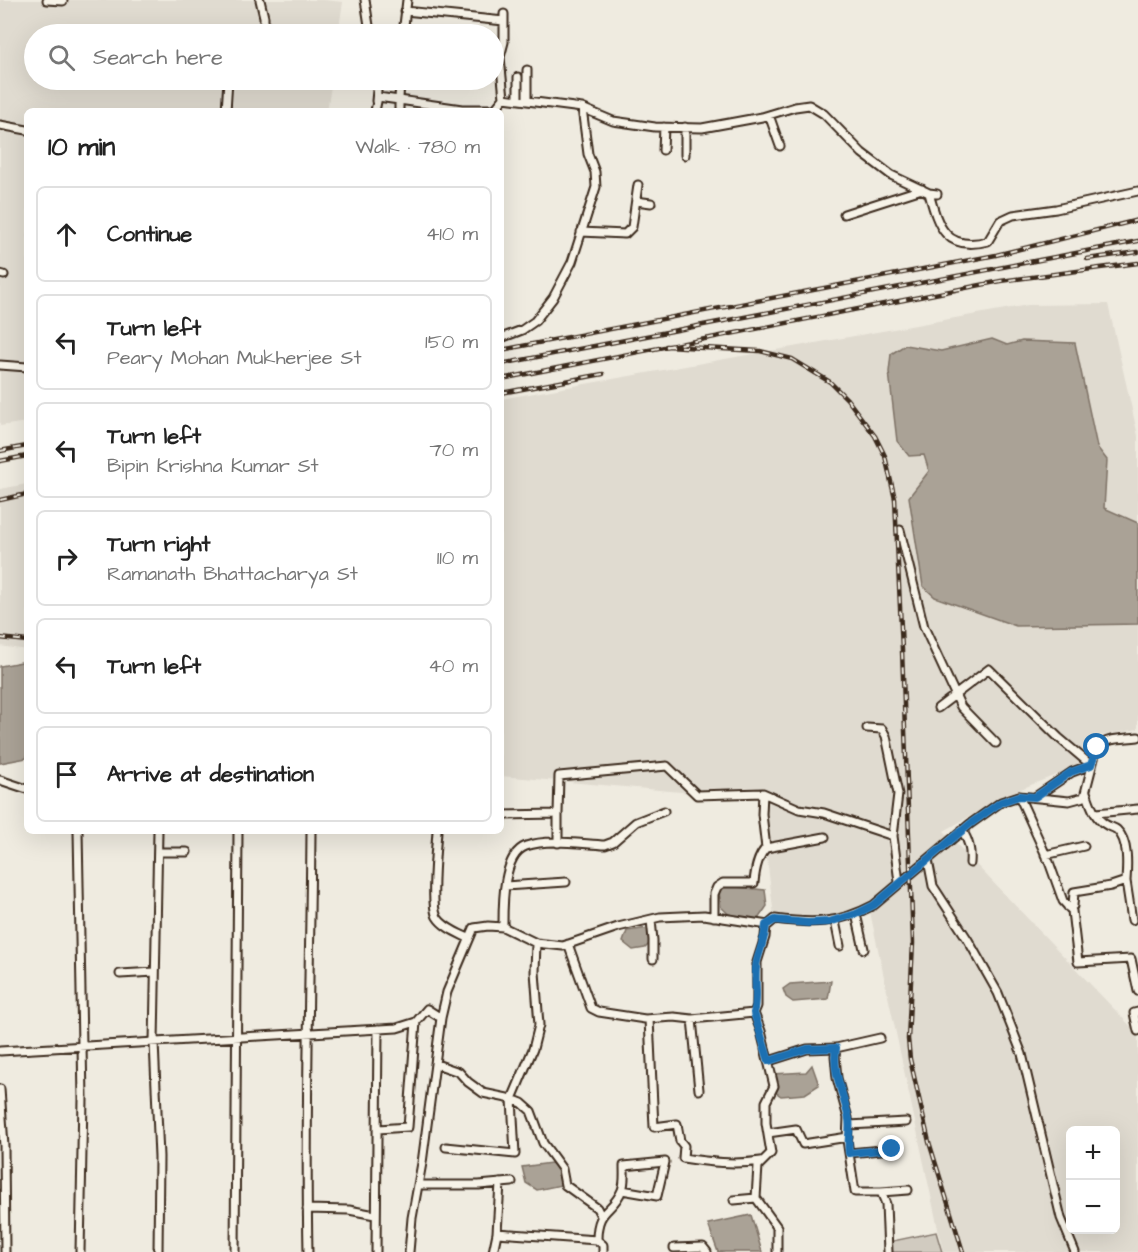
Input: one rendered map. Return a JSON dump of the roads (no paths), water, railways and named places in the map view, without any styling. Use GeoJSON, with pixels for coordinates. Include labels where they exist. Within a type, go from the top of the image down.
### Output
{"type":"FeatureCollection","features":[{"type":"Feature","properties":{"kind":"street"},"geometry":{"type":"LineString","coordinates":[[47,0],[63,1]]}},
{"type":"Feature","properties":{"kind":"street"},"geometry":{"type":"LineString","coordinates":[[260,0],[264,24]]}},
{"type":"Feature","properties":{"kind":"street"},"geometry":{"type":"LineString","coordinates":[[365,0],[369,24]]}},
{"type":"Feature","properties":{"kind":"street"},"geometry":{"type":"LineString","coordinates":[[404,24],[406,0]]}},
{"type":"Feature","properties":{"kind":"street"},"geometry":{"type":"LineString","coordinates":[[405,11],[504,17],[504,42]]}},
{"type":"Feature","properties":{"kind":"street"},"geometry":{"type":"LineString","coordinates":[[527,70],[527,100]]}},
{"type":"Feature","properties":{"kind":"street"},"geometry":{"type":"LineString","coordinates":[[518,77],[518,99]]}},
{"type":"Feature","properties":{"kind":"street"},"geometry":{"type":"LineString","coordinates":[[226,108],[227,90]]}},
{"type":"Feature","properties":{"kind":"street"},"geometry":{"type":"LineString","coordinates":[[375,108],[377,90]]}},
{"type":"Feature","properties":{"kind":"street"},"geometry":{"type":"LineString","coordinates":[[399,90],[399,108]]}},
{"type":"Feature","properties":{"kind":"street"},"geometry":{"type":"LineString","coordinates":[[496,108],[504,98],[503,90]]}},
{"type":"Feature","properties":{"kind":"street"},"geometry":{"type":"LineString","coordinates":[[376,102],[378,97],[451,108]]}},
{"type":"Feature","properties":{"kind":"street"},"geometry":{"type":"LineString","coordinates":[[504,98],[582,108],[613,121],[664,127],[702,128],[809,105],[824,114],[862,153],[891,175],[925,191],[937,194]]}},
{"type":"Feature","properties":{"kind":"street"},"geometry":{"type":"LineString","coordinates":[[504,337],[522,330],[535,321],[552,298],[572,262],[596,187],[595,172],[588,154],[582,108]]}},
{"type":"Feature","properties":{"kind":"street"},"geometry":{"type":"LineString","coordinates":[[769,115],[780,146]]}},
{"type":"Feature","properties":{"kind":"street"},"geometry":{"type":"LineString","coordinates":[[0,125],[24,129]]}},
{"type":"Feature","properties":{"kind":"street"},"geometry":{"type":"LineString","coordinates":[[663,150],[664,127]]}},
{"type":"Feature","properties":{"kind":"street"},"geometry":{"type":"LineString","coordinates":[[685,127],[685,155]]}},
{"type":"Feature","properties":{"kind":"street"},"geometry":{"type":"LineString","coordinates":[[581,232],[625,234],[630,232],[638,185]]}},
{"type":"Feature","properties":{"kind":"street"},"geometry":{"type":"LineString","coordinates":[[925,191],[938,224],[955,241],[972,244],[988,240],[1000,221],[1013,215],[1056,209],[1138,191]]}},
{"type":"Feature","properties":{"kind":"street"},"geometry":{"type":"LineString","coordinates":[[843,214],[925,191]]}},
{"type":"Feature","properties":{"kind":"street"},"geometry":{"type":"LineString","coordinates":[[636,201],[651,203]]}},
{"type":"Feature","properties":{"kind":"street"},"geometry":{"type":"LineString","coordinates":[[0,365],[24,368]]}},
{"type":"Feature","properties":{"kind":"street"},"geometry":{"type":"LineString","coordinates":[[900,530],[924,627],[961,707],[996,743]]}},
{"type":"Feature","properties":{"kind":"street"},"geometry":{"type":"LineString","coordinates":[[938,708],[989,669],[1059,738],[1091,765]]}},
{"type":"Feature","properties":{"kind":"street"},"geometry":{"type":"LineString","coordinates":[[867,728],[882,729],[886,736],[898,794],[893,836],[899,882]]}},
{"type":"Feature","properties":{"kind":"street"},"geometry":{"type":"LineString","coordinates":[[409,1252],[441,1018],[447,992],[474,928],[503,927],[536,943],[563,946],[618,927],[671,917],[714,917],[766,925],[775,920],[808,923],[835,921],[874,905],[963,830],[1001,802],[1019,796],[1069,801],[1084,797],[1097,747],[1103,742],[1138,736]]}},
{"type":"Feature","properties":{"kind":"street"},"geometry":{"type":"LineString","coordinates":[[1035,797],[1071,772],[1091,765]]}},
{"type":"Feature","properties":{"kind":"street"},"geometry":{"type":"LineString","coordinates":[[558,843],[559,776],[667,766],[697,795],[763,793],[799,809],[824,813],[893,836]]}},
{"type":"Feature","properties":{"kind":"street"},"geometry":{"type":"LineString","coordinates":[[0,780],[24,788]]}},
{"type":"Feature","properties":{"kind":"street"},"geometry":{"type":"LineString","coordinates":[[1086,792],[1102,823],[1118,831],[1123,838],[1132,920]]}},
{"type":"Feature","properties":{"kind":"street"},"geometry":{"type":"LineString","coordinates":[[763,793],[762,814],[766,848]]}},
{"type":"Feature","properties":{"kind":"street"},"geometry":{"type":"LineString","coordinates":[[1019,796],[1063,901],[1072,911],[1078,962],[1131,959],[1138,991]]}},
{"type":"Feature","properties":{"kind":"street"},"geometry":{"type":"LineString","coordinates":[[1096,813],[1138,809]]}},
{"type":"Feature","properties":{"kind":"street"},"geometry":{"type":"LineString","coordinates":[[503,927],[505,886],[511,860],[524,847],[546,842],[605,845],[613,842],[636,822],[664,811]]}},
{"type":"Feature","properties":{"kind":"street"},"geometry":{"type":"LineString","coordinates":[[504,815],[558,814]]}},
{"type":"Feature","properties":{"kind":"street"},"geometry":{"type":"LineString","coordinates":[[963,830],[968,838],[970,863]]}},
{"type":"Feature","properties":{"kind":"street"},"geometry":{"type":"LineString","coordinates":[[78,834],[82,1047],[80,1252]]}},
{"type":"Feature","properties":{"kind":"street"},"geometry":{"type":"LineString","coordinates":[[158,1252],[159,1157],[154,1042],[159,834]]}},
{"type":"Feature","properties":{"kind":"street"},"geometry":{"type":"LineString","coordinates":[[235,1252],[238,834]]}},
{"type":"Feature","properties":{"kind":"street"},"geometry":{"type":"LineString","coordinates":[[308,1252],[307,1032],[310,966],[310,834]]}},
{"type":"Feature","properties":{"kind":"street"},"geometry":{"type":"LineString","coordinates":[[437,834],[434,891],[436,916],[443,924],[468,938]]}},
{"type":"Feature","properties":{"kind":"street"},"geometry":{"type":"LineString","coordinates":[[714,917],[714,894],[717,887],[723,883],[754,883],[760,854],[766,848],[825,837]]}},
{"type":"Feature","properties":{"kind":"street"},"geometry":{"type":"LineString","coordinates":[[1045,855],[1084,846]]}},
{"type":"Feature","properties":{"kind":"street"},"geometry":{"type":"LineString","coordinates":[[158,852],[187,852]]}},
{"type":"Feature","properties":{"kind":"street"},"geometry":{"type":"LineString","coordinates":[[928,860],[933,886],[968,940],[998,993],[1022,1054],[1061,1218],[1075,1252]]}},
{"type":"Feature","properties":{"kind":"street"},"geometry":{"type":"LineString","coordinates":[[1068,907],[1073,906],[1075,901],[1074,891],[1126,881]]}},
{"type":"Feature","properties":{"kind":"street"},"geometry":{"type":"LineString","coordinates":[[505,886],[566,882]]}},
{"type":"Feature","properties":{"kind":"street"},"geometry":{"type":"LineString","coordinates":[[856,914],[864,949]]}},
{"type":"Feature","properties":{"kind":"street"},"geometry":{"type":"LineString","coordinates":[[651,920],[653,959]]}},
{"type":"Feature","properties":{"kind":"street"},"geometry":{"type":"LineString","coordinates":[[835,921],[840,946]]}},
{"type":"Feature","properties":{"kind":"street"},"geometry":{"type":"LineString","coordinates":[[766,925],[765,937],[757,962],[757,1006],[754,1013],[774,1086],[766,1102],[771,1153],[758,1166],[756,1198],[777,1227],[777,1252]]}},
{"type":"Feature","properties":{"kind":"street"},"geometry":{"type":"LineString","coordinates":[[446,1147],[515,1154],[512,1099],[534,1049],[539,1025],[534,972],[536,943]]}},
{"type":"Feature","properties":{"kind":"street"},"geometry":{"type":"LineString","coordinates":[[568,944],[591,1008],[598,1012],[649,1019],[674,1017],[692,1019],[754,1013]]}},
{"type":"Feature","properties":{"kind":"street"},"geometry":{"type":"LineString","coordinates":[[120,974],[155,972]]}},
{"type":"Feature","properties":{"kind":"street"},"geometry":{"type":"LineString","coordinates":[[0,1051],[397,1028],[416,1022],[427,1009],[441,1018]]}},
{"type":"Feature","properties":{"kind":"street"},"geometry":{"type":"LineString","coordinates":[[1138,1012],[1134,1013],[1138,1031]]}},
{"type":"Feature","properties":{"kind":"street"},"geometry":{"type":"LineString","coordinates":[[649,1019],[654,1127],[677,1124],[680,1141],[684,1146],[683,1158],[719,1164],[761,1161]]}},
{"type":"Feature","properties":{"kind":"street"},"geometry":{"type":"LineString","coordinates":[[692,1019],[699,1090]]}},
{"type":"Feature","properties":{"kind":"street"},"geometry":{"type":"LineString","coordinates":[[378,1129],[408,1127],[416,1022]]}},
{"type":"Feature","properties":{"kind":"street"},"geometry":{"type":"LineString","coordinates":[[376,1252],[378,1029]]}},
{"type":"Feature","properties":{"kind":"street"},"geometry":{"type":"LineString","coordinates":[[769,1061],[807,1049],[836,1048],[880,1038]]}},
{"type":"Feature","properties":{"kind":"street"},"geometry":{"type":"LineString","coordinates":[[836,1048],[837,1078],[849,1125],[849,1153],[855,1192],[908,1190]]}},
{"type":"Feature","properties":{"kind":"street"},"geometry":{"type":"LineString","coordinates":[[436,1064],[459,1072],[483,1093],[512,1099],[522,1103],[531,1111],[543,1143],[562,1169],[565,1185],[597,1208],[601,1216]]}},
{"type":"Feature","properties":{"kind":"street"},"geometry":{"type":"LineString","coordinates":[[0,1089],[4,1146],[5,1252]]}},
{"type":"Feature","properties":{"kind":"street"},"geometry":{"type":"LineString","coordinates":[[849,1125],[906,1122]]}},
{"type":"Feature","properties":{"kind":"street"},"geometry":{"type":"LineString","coordinates":[[768,1133],[796,1129],[803,1144],[848,1137]]}},
{"type":"Feature","properties":{"kind":"street"},"geometry":{"type":"LineString","coordinates":[[849,1153],[892,1149]]}},
{"type":"Feature","properties":{"kind":"street"},"geometry":{"type":"LineString","coordinates":[[597,1240],[597,1229],[601,1216],[622,1190],[625,1165],[665,1162],[657,1196],[622,1190]]}},
{"type":"Feature","properties":{"kind":"street"},"geometry":{"type":"LineString","coordinates":[[418,1185],[512,1182]]}},
{"type":"Feature","properties":{"kind":"street"},"geometry":{"type":"LineString","coordinates":[[493,1252],[497,1233],[500,1183]]}},
{"type":"Feature","properties":{"kind":"street"},"geometry":{"type":"LineString","coordinates":[[881,1192],[886,1204],[888,1252]]}},
{"type":"Feature","properties":{"kind":"street"},"geometry":{"type":"LineString","coordinates":[[734,1200],[756,1198]]}},
{"type":"Feature","properties":{"kind":"street"},"geometry":{"type":"LineString","coordinates":[[307,1209],[349,1210],[375,1215]]}},
{"type":"Feature","properties":{"kind":"street"},"geometry":{"type":"LineString","coordinates":[[497,1233],[597,1240],[603,1245],[603,1252]]}},
{"type":"Feature","properties":{"kind":"street"},"geometry":{"type":"LineString","coordinates":[[674,1248],[703,1247],[706,1252]]}},
{"type":"Feature","properties":{"kind":"railway"},"geometry":{"type":"LineString","coordinates":[[504,349],[996,255],[1138,220]]}},
{"type":"Feature","properties":{"kind":"railway"},"geometry":{"type":"LineString","coordinates":[[504,363],[1138,241]]}},
{"type":"Feature","properties":{"kind":"railway"},"geometry":{"type":"LineString","coordinates":[[1087,259],[1138,252]]}},
{"type":"Feature","properties":{"kind":"railway"},"geometry":{"type":"LineString","coordinates":[[504,378],[1001,281],[1138,263]]}},
{"type":"Feature","properties":{"kind":"railway"},"geometry":{"type":"LineString","coordinates":[[666,346],[760,351],[792,359],[830,382],[847,399],[875,436],[885,456],[895,499],[902,650],[913,943],[908,1039],[910,1059],[929,1142],[963,1252]]}},
{"type":"Feature","properties":{"kind":"railway"},"geometry":{"type":"LineString","coordinates":[[504,392],[603,374]]}},
{"type":"Feature","properties":{"kind":"railway"},"geometry":{"type":"LineString","coordinates":[[0,451],[24,447]]}},
{"type":"Feature","properties":{"kind":"railway"},"geometry":{"type":"LineString","coordinates":[[0,461],[24,457]]}},
{"type":"Feature","properties":{"kind":"railway"},"geometry":{"type":"LineString","coordinates":[[0,500],[24,495]]}},
{"type":"Feature","properties":{"kind":"railway"},"geometry":{"type":"LineString","coordinates":[[0,638],[24,641]]}}]}
